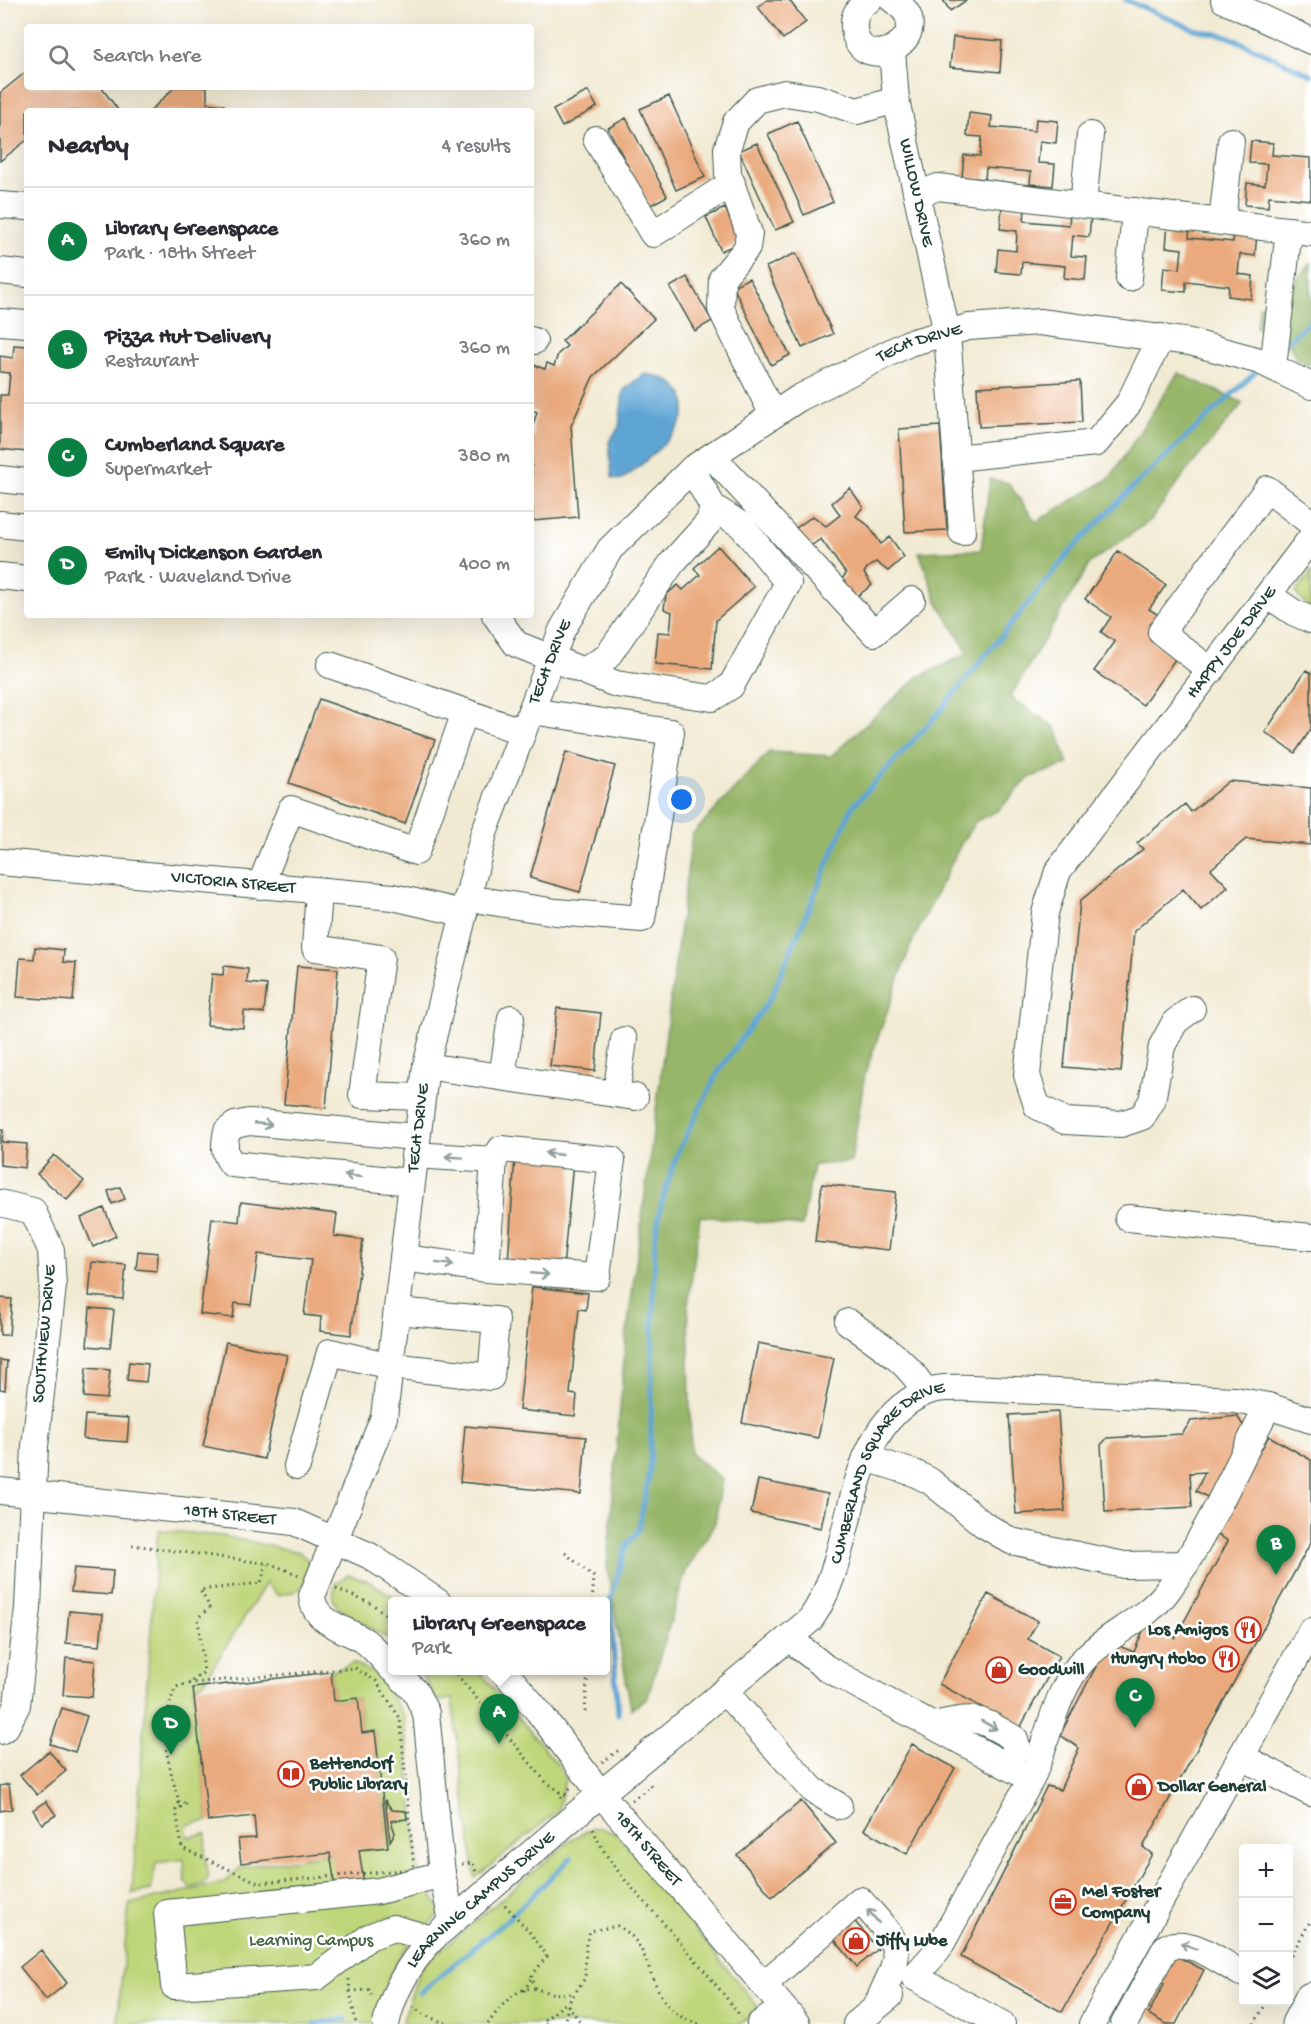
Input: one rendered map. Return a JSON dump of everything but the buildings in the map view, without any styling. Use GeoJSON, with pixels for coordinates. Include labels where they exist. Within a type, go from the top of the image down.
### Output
{"type":"FeatureCollection","features":[{"type":"Feature","properties":{"kind":"main road"},"geometry":{"type":"LineString","coordinates":[[1298,2024],[1311,1999]]}},
{"type":"Feature","properties":{"kind":"street"},"geometry":{"type":"LineString","coordinates":[[860,2],[853,23],[858,41],[873,52],[892,51],[905,39],[909,31],[906,13],[893,0]]}},
{"type":"Feature","properties":{"kind":"street"},"geometry":{"type":"LineString","coordinates":[[1224,0],[1311,41]]}},
{"type":"Feature","properties":{"kind":"street","name":"WILLOW DRIVE"},"geometry":{"type":"LineString","coordinates":[[892,51],[896,100],[947,333],[962,532]]}},
{"type":"Feature","properties":{"kind":"street"},"geometry":{"type":"LineString","coordinates":[[773,415],[721,309],[722,279],[747,249],[749,233],[728,174],[727,149],[736,122],[757,100],[785,93],[818,98],[857,111],[896,100]]}},
{"type":"Feature","properties":{"kind":"street"},"geometry":{"type":"LineString","coordinates":[[1083,205],[1090,135]]}},
{"type":"Feature","properties":{"kind":"street"},"geometry":{"type":"LineString","coordinates":[[596,140],[653,234],[732,183]]}},
{"type":"Feature","properties":{"kind":"street"},"geometry":{"type":"LineString","coordinates":[[1222,222],[1231,141]]}},
{"type":"Feature","properties":{"kind":"street"},"geometry":{"type":"LineString","coordinates":[[916,195],[938,187],[1300,231],[1273,367]]}},
{"type":"Feature","properties":{"kind":"street"},"geometry":{"type":"LineString","coordinates":[[0,205],[24,207]]}},
{"type":"Feature","properties":{"kind":"street"},"geometry":{"type":"LineString","coordinates":[[1129,278],[1135,211]]}},
{"type":"Feature","properties":{"kind":"street"},"geometry":{"type":"LineString","coordinates":[[0,271],[24,274]]}},
{"type":"Feature","properties":{"kind":"street"},"geometry":{"type":"LineString","coordinates":[[0,322],[24,324]]}},
{"type":"Feature","properties":{"kind":"street","name":"TECH DRIVE"},"geometry":{"type":"LineString","coordinates":[[388,1665],[366,1642],[322,1618],[313,1608],[312,1596],[384,1417],[426,1066],[484,833],[562,630],[610,549],[702,462],[799,398],[909,343],[969,327],[1040,322],[1190,342],[1273,367],[1311,386]]}},
{"type":"Feature","properties":{"kind":"street"},"geometry":{"type":"LineString","coordinates":[[956,458],[1096,443],[1129,403],[1161,337]]}},
{"type":"Feature","properties":{"kind":"street"},"geometry":{"type":"LineString","coordinates":[[585,670],[607,657],[672,563],[709,522],[713,507],[702,462]]}},
{"type":"Feature","properties":{"kind":"street"},"geometry":{"type":"LineString","coordinates":[[702,462],[874,633],[912,600]]}},
{"type":"Feature","properties":{"kind":"street"},"geometry":{"type":"LineString","coordinates":[[0,479],[24,482]]}},
{"type":"Feature","properties":{"kind":"street"},"geometry":{"type":"LineString","coordinates":[[1211,671],[1161,632],[1267,489],[1311,523]]}},
{"type":"Feature","properties":{"kind":"street"},"geometry":{"type":"LineString","coordinates":[[497,618],[516,644],[616,684],[712,698],[731,686],[788,584],[741,525],[713,507]]}},
{"type":"Feature","properties":{"kind":"street"},"geometry":{"type":"LineString","coordinates":[[0,524],[24,527]]}},
{"type":"Feature","properties":{"kind":"street","name":"HAPPY JOE DRIVE"},"geometry":{"type":"LineString","coordinates":[[1192,1009],[1175,1022],[1162,1046],[1152,1101],[1142,1117],[1120,1124],[1065,1121],[1037,1106],[1027,1075],[1045,913],[1058,871],[1311,538]]}},
{"type":"Feature","properties":{"kind":"street"},"geometry":{"type":"LineString","coordinates":[[0,576],[24,579]]}},
{"type":"Feature","properties":{"kind":"street"},"geometry":{"type":"LineString","coordinates":[[1268,595],[1293,612],[1311,620]]}},
{"type":"Feature","properties":{"kind":"street"},"geometry":{"type":"LineString","coordinates":[[330,665],[465,712],[527,722]]}},
{"type":"Feature","properties":{"kind":"street"},"geometry":{"type":"LineString","coordinates":[[260,886],[291,809],[416,852],[465,712]]}},
{"type":"Feature","properties":{"kind":"street","name":"VICTORIA STREET"},"geometry":{"type":"LineString","coordinates":[[0,862],[642,919],[671,732],[527,722]]}},
{"type":"Feature","properties":{"kind":"street"},"geometry":{"type":"LineString","coordinates":[[319,891],[315,948],[381,958],[362,1095],[421,1097]]}},
{"type":"Feature","properties":{"kind":"street"},"geometry":{"type":"LineString","coordinates":[[502,1077],[511,1018]]}},
{"type":"Feature","properties":{"kind":"street"},"geometry":{"type":"LineString","coordinates":[[426,1066],[625,1096],[624,1040]]}},
{"type":"Feature","properties":{"kind":"street"},"geometry":{"type":"LineString","coordinates":[[411,1182],[232,1164],[225,1155],[224,1143],[227,1131],[235,1125],[249,1122],[495,1160]]}},
{"type":"Feature","properties":{"kind":"street"},"geometry":{"type":"LineString","coordinates":[[403,1258],[486,1269],[593,1279],[597,1277],[612,1160],[501,1149],[495,1160],[486,1269]]}},
{"type":"Feature","properties":{"kind":"street","name":"SOUTHVIEW DRIVE"},"geometry":{"type":"LineString","coordinates":[[0,1203],[33,1211],[51,1250],[53,1286],[35,1446],[33,1494]]}},
{"type":"Feature","properties":{"kind":"street"},"geometry":{"type":"LineString","coordinates":[[1128,1218],[1311,1237]]}},
{"type":"Feature","properties":{"kind":"street"},"geometry":{"type":"LineString","coordinates":[[297,1466],[330,1352],[391,1366],[491,1377],[496,1320],[397,1311]]}},
{"type":"Feature","properties":{"kind":"street"},"geometry":{"type":"LineString","coordinates":[[848,1322],[892,1353],[919,1380],[925,1392]]}},
{"type":"Feature","properties":{"kind":"street","name":"CUMBERLAND SQUARE DRIVE"},"geometry":{"type":"LineString","coordinates":[[601,1794],[790,1640],[810,1620],[826,1594],[866,1458],[882,1427],[902,1408],[925,1392],[946,1388],[972,1388],[1235,1400],[1268,1406],[1311,1420]]}},
{"type":"Feature","properties":{"kind":"street"},"geometry":{"type":"LineString","coordinates":[[856,2024],[914,1977],[938,1950],[1031,1779],[1043,1751],[1050,1721],[1074,1672],[1088,1655],[1166,1593],[1186,1564],[1268,1406]]}},
{"type":"Feature","properties":{"kind":"street"},"geometry":{"type":"LineString","coordinates":[[866,1458],[914,1473],[930,1481],[983,1524],[1011,1541],[1124,1564],[1186,1564]]}},
{"type":"Feature","properties":{"kind":"street","name":"18TH STREET"},"geometry":{"type":"LineString","coordinates":[[0,1491],[294,1522],[370,1556],[431,1597]]}},
{"type":"Feature","properties":{"kind":"street"},"geometry":{"type":"LineString","coordinates":[[0,1731],[6,1727],[16,1705],[28,1608],[33,1494]]}},
{"type":"Feature","properties":{"kind":"street"},"geometry":{"type":"LineString","coordinates":[[1092,2024],[1311,1631]]}},
{"type":"Feature","properties":{"kind":"street"},"geometry":{"type":"LineString","coordinates":[[790,1640],[826,1668],[1031,1779]]}},
{"type":"Feature","properties":{"kind":"street"},"geometry":{"type":"LineString","coordinates":[[398,1675],[415,1691],[426,1713],[442,1874],[452,1921]]}},
{"type":"Feature","properties":{"kind":"street","name":"18TH STREET"},"geometry":{"type":"LineString","coordinates":[[506,1675],[601,1794],[790,2016]]}},
{"type":"Feature","properties":{"kind":"street"},"geometry":{"type":"LineString","coordinates":[[725,1692],[813,1790],[839,1806]]}},
{"type":"Feature","properties":{"kind":"street"},"geometry":{"type":"LineString","coordinates":[[1242,1757],[1311,1793]]}},
{"type":"Feature","properties":{"kind":"street","name":"LEARNING CAMPUS DRIVE"},"geometry":{"type":"LineString","coordinates":[[386,2024],[403,1978],[415,1958],[432,1939],[452,1921],[587,1823],[601,1794]]}},
{"type":"Feature","properties":{"kind":"street"},"geometry":{"type":"LineString","coordinates":[[432,1939],[393,1928],[369,1937],[317,1977],[174,1986],[167,1913],[379,1891],[442,1874]]}},
{"type":"Feature","properties":{"kind":"street"},"geometry":{"type":"LineString","coordinates":[[763,1985],[860,1900],[890,1935],[895,1947],[895,1961],[877,2006]]}},
{"type":"Feature","properties":{"kind":"street"},"geometry":{"type":"LineString","coordinates":[[1124,2024],[1166,1947],[1176,1942],[1187,1943],[1239,1972]]}},
{"type":"Feature","properties":{"kind":"street"},"geometry":{"type":"LineString","coordinates":[[914,1977],[1002,2024]]}},
{"type":"Feature","properties":{"kind":"street"},"geometry":{"type":"LineString","coordinates":[[760,2024],[790,2016]]}},
{"type":"Feature","properties":{"kind":"path"},"geometry":{"type":"LineString","coordinates":[[132,1545],[266,1564],[372,1604],[388,1615]]}},
{"type":"Feature","properties":{"kind":"path"},"geometry":{"type":"LineString","coordinates":[[566,1553],[594,1577],[592,1597]]}},
{"type":"Feature","properties":{"kind":"path"},"geometry":{"type":"LineString","coordinates":[[191,1683],[355,1668],[376,1681],[400,1718],[414,1869],[259,1883],[182,1848],[176,1810],[188,1803],[179,1803],[164,1744],[166,1710],[176,1687],[191,1683],[204,1672],[198,1618],[210,1607],[200,1590],[261,1583],[266,1564]]}},
{"type":"Feature","properties":{"kind":"path"},"geometry":{"type":"LineString","coordinates":[[456,1675],[545,1781],[564,1793],[587,1823],[608,1858],[714,1981],[746,2024]]}},
{"type":"Feature","properties":{"kind":"path"},"geometry":{"type":"LineString","coordinates":[[585,1712],[588,1675]]}},
{"type":"Feature","properties":{"kind":"path"},"geometry":{"type":"LineString","coordinates":[[499,1899],[528,1930],[546,1956],[524,1991]]}},
{"type":"Feature","properties":{"kind":"path"},"geometry":{"type":"LineString","coordinates":[[1293,1952],[1311,1920]]}},
{"type":"Feature","properties":{"kind":"path"},"geometry":{"type":"LineString","coordinates":[[564,2024],[568,2005],[585,1978],[586,1943],[590,1931],[617,1926],[636,1941],[665,2005],[688,2021],[699,2024]]}},
{"type":"Feature","properties":{"kind":"path"},"geometry":{"type":"LineString","coordinates":[[532,1976],[535,1988]]}},
{"type":"Feature","properties":{"kind":"path"},"geometry":{"type":"LineString","coordinates":[[488,2024],[515,1994],[535,1988],[555,1995],[574,1993]]}},
{"type":"Feature","properties":{"kind":"path"},"geometry":{"type":"LineString","coordinates":[[350,1991],[356,2024]]}},
{"type":"Feature","properties":{"kind":"path"},"geometry":{"type":"LineString","coordinates":[[546,2024],[543,2021],[566,2002],[582,2024]]}},
{"type":"Feature","properties":{"kind":"path"},"geometry":{"type":"LineString","coordinates":[[408,2004],[429,2017],[448,2024]]}},
{"type":"Feature","properties":{"kind":"path"},"geometry":{"type":"LineString","coordinates":[[1254,2024],[1264,2006]]}},
{"type":"Feature","properties":{"kind":"green space"},"geometry":{"type":"Polygon","coordinates":[[[1311,262],[1311,366],[1296,358],[1286,338],[1272,335],[1256,327],[1260,306],[1278,302],[1311,262]]]}},
{"type":"Feature","properties":{"kind":"green space"},"geometry":{"type":"Polygon","coordinates":[[[1178,373],[1243,403],[1185,473],[1151,520],[1090,563],[1010,697],[1056,728],[1068,764],[1029,778],[999,810],[976,821],[962,842],[910,947],[865,1074],[851,1162],[813,1165],[802,1226],[700,1216],[688,1306],[691,1454],[722,1479],[715,1523],[686,1571],[647,1699],[631,1709],[607,1567],[625,1347],[692,835],[769,752],[831,756],[918,677],[968,653],[937,601],[919,552],[981,550],[990,479],[1008,483],[1036,522],[1110,478],[1178,373]]]}},
{"type":"Feature","properties":{"kind":"green space"},"geometry":{"type":"Polygon","coordinates":[[[1311,572],[1311,609],[1295,593],[1311,572]]]}},
{"type":"Feature","properties":{"kind":"green space"},"geometry":{"type":"Polygon","coordinates":[[[158,1530],[222,1536],[299,1552],[308,1560],[308,1569],[305,1582],[293,1592],[277,1595],[266,1583],[203,1683],[193,1688],[208,1821],[186,1825],[188,1837],[206,1833],[207,1881],[190,1888],[185,1882],[184,1859],[156,1863],[151,1890],[132,1893],[158,1530]]]}},
{"type":"Feature","properties":{"kind":"green space"},"geometry":{"type":"Polygon","coordinates":[[[348,1575],[366,1580],[395,1597],[388,1597],[388,1639],[338,1608],[333,1599],[335,1583],[348,1575]]]}},
{"type":"Feature","properties":{"kind":"green space","name":"Learning Campus"},"geometry":{"type":"Polygon","coordinates":[[[353,1663],[378,1675],[404,1717],[419,1872],[441,1912],[415,1938],[397,1962],[384,1988],[374,2024],[117,2024],[129,1904],[223,1883],[241,1867],[388,1846],[375,1731],[362,1733],[358,1698],[334,1701],[331,1672],[353,1663]]]}},
{"type":"Feature","properties":{"kind":"green space"},"geometry":{"type":"Polygon","coordinates":[[[422,1675],[482,1675],[558,1765],[565,1779],[558,1811],[475,1878],[452,1699],[438,1701],[422,1675]]]}},
{"type":"Feature","properties":{"kind":"green space","name":"Learning Campus"},"geometry":{"type":"Polygon","coordinates":[[[593,1828],[602,1828],[619,1836],[758,2007],[741,2024],[402,2024],[420,1968],[572,1839],[593,1828]]]}},
{"type":"Feature","properties":{"kind":"water"},"geometry":{"type":"Polygon","coordinates":[[[643,374],[662,378],[677,387],[685,402],[681,422],[654,454],[635,470],[620,480],[612,478],[609,442],[619,427],[623,391],[643,374]]]}},
{"type":"Feature","properties":{"kind":"waterway"},"geometry":{"type":"LineString","coordinates":[[1126,0],[1194,29],[1227,36],[1311,75]]}},
{"type":"Feature","properties":{"kind":"waterway"},"geometry":{"type":"LineString","coordinates":[[1284,345],[1311,320]]}},
{"type":"Feature","properties":{"kind":"waterway"},"geometry":{"type":"LineString","coordinates":[[618,1714],[610,1600],[627,1544],[638,1532],[650,1470],[655,1237],[662,1201],[677,1154],[718,1072],[771,997],[852,807],[936,716],[1073,548],[1135,485],[1260,368]]}},
{"type":"Feature","properties":{"kind":"waterway"},"geometry":{"type":"LineString","coordinates":[[420,1993],[508,1919],[571,1858]]}},
{"type":"Feature","properties":{"kind":"waterway"},"geometry":{"type":"LineString","coordinates":[[315,2024],[346,2019]]}},
{"type":"Feature","properties":{"kind":"place","name":"Pizza Hut Delivery"},"geometry":{"type":"Point","coordinates":[1276,1575]}},
{"type":"Feature","properties":{"kind":"place","name":"Los Amigos"},"geometry":{"type":"Point","coordinates":[1248,1630]}},
{"type":"Feature","properties":{"kind":"place","name":"Hungry Hobo"},"geometry":{"type":"Point","coordinates":[1226,1659]}},
{"type":"Feature","properties":{"kind":"place","name":"Goodwill"},"geometry":{"type":"Point","coordinates":[999,1670]}},
{"type":"Feature","properties":{"kind":"place","name":"Cumberland Square"},"geometry":{"type":"Point","coordinates":[1135,1728]}},
{"type":"Feature","properties":{"kind":"place","name":"Library Greenspace"},"geometry":{"type":"Point","coordinates":[499,1744]}},
{"type":"Feature","properties":{"kind":"place","name":"Emily Dickenson Garden"},"geometry":{"type":"Point","coordinates":[171,1755]}},
{"type":"Feature","properties":{"kind":"place","name":"Bettendorf Public Library"},"geometry":{"type":"Point","coordinates":[291,1774]}},
{"type":"Feature","properties":{"kind":"place","name":"Dollar General"},"geometry":{"type":"Point","coordinates":[1139,1787]}},
{"type":"Feature","properties":{"kind":"place","name":"Mel Foster Company"},"geometry":{"type":"Point","coordinates":[1063,1902]}},
{"type":"Feature","properties":{"kind":"place","name":"Jiffy Lube"},"geometry":{"type":"Point","coordinates":[856,1941]}}]}
